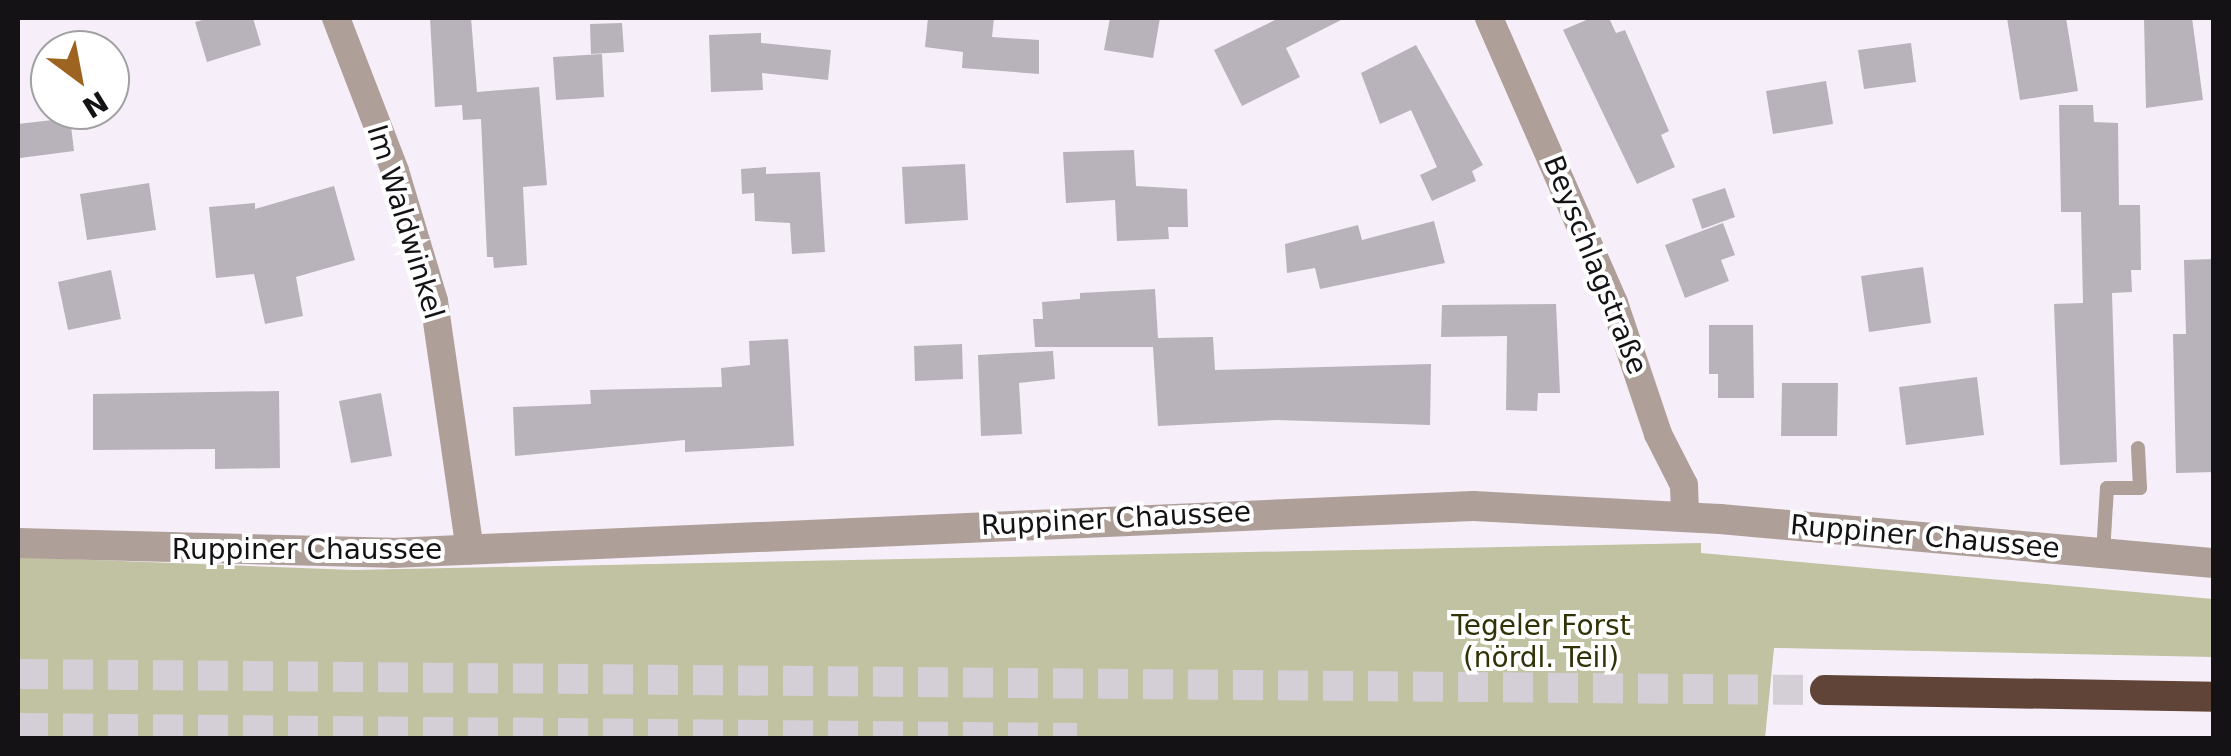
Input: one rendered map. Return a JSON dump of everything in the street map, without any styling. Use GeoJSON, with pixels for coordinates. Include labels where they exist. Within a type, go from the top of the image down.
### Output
{"type":"FeatureCollection","features":[{"type":"Feature","properties":{"kind":"highway"},"geometry":{"type":"LineString","coordinates":[[1825,690],[2214,696]]}},
{"type":"Feature","properties":{"kind":"street","name":"Im Waldwinkel"},"geometry":{"type":"LineString","coordinates":[[336,18],[396,171],[434,301],[470,550]]}},
{"type":"Feature","properties":{"kind":"street","name":"Beyschlagstraße"},"geometry":{"type":"LineString","coordinates":[[1489,18],[1614,302],[1658,434],[1684,485],[1685,516]]}},
{"type":"Feature","properties":{"kind":"street","name":"Ruppiner Chaussee"},"geometry":{"type":"LineString","coordinates":[[18,543],[470,550],[1407,506],[1685,516],[2214,563]]}},
{"type":"Feature","properties":{"kind":"lane"},"geometry":{"type":"LineString","coordinates":[[2103,554],[2107,488],[2140,488],[2138,448]]}},
{"type":"Feature","properties":{"kind":"green space","name":"Tegeler Forst (nördl. Teil)"},"geometry":{"type":"Polygon","coordinates":[[[1701,543],[1701,553],[2213,599],[2213,657],[1774,648],[1765,738],[18,738],[18,557],[354,570],[1701,543]]]}},
{"type":"Feature","properties":{"kind":"building"},"geometry":{"type":"Polygon","coordinates":[[[253,18],[261,45],[207,62],[195,22],[253,18]]]}},
{"type":"Feature","properties":{"kind":"building"},"geometry":{"type":"Polygon","coordinates":[[[430,18],[471,18],[477,92],[539,87],[547,185],[523,187],[527,265],[494,268],[493,257],[487,257],[481,119],[463,120],[462,105],[435,107],[430,18]]]}},
{"type":"Feature","properties":{"kind":"building"},"geometry":{"type":"Polygon","coordinates":[[[928,18],[994,18],[992,37],[1039,40],[1039,74],[962,68],[963,52],[925,47],[928,18]]]}},
{"type":"Feature","properties":{"kind":"building"},"geometry":{"type":"Polygon","coordinates":[[[1110,18],[1160,18],[1153,58],[1104,50],[1110,18]]]}},
{"type":"Feature","properties":{"kind":"building"},"geometry":{"type":"Polygon","coordinates":[[[1279,18],[1345,18],[1286,48],[1300,77],[1242,106],[1214,50],[1279,18]]]}},
{"type":"Feature","properties":{"kind":"building"},"geometry":{"type":"Polygon","coordinates":[[[1591,18],[1609,18],[1616,33],[1625,30],[1669,131],[1661,135],[1675,167],[1637,184],[1563,30],[1591,18]]]}},
{"type":"Feature","properties":{"kind":"building"},"geometry":{"type":"Polygon","coordinates":[[[2007,18],[2066,18],[2078,91],[2020,100],[2007,18]]]}},
{"type":"Feature","properties":{"kind":"building"},"geometry":{"type":"Polygon","coordinates":[[[2144,18],[2192,18],[2203,100],[2146,108],[2144,18]]]}},
{"type":"Feature","properties":{"kind":"building"},"geometry":{"type":"Polygon","coordinates":[[[622,23],[624,52],[591,54],[590,24],[622,23]]]}},
{"type":"Feature","properties":{"kind":"building"},"geometry":{"type":"Polygon","coordinates":[[[761,33],[761,43],[831,50],[828,80],[762,73],[763,90],[711,92],[709,35],[761,33]]]}},
{"type":"Feature","properties":{"kind":"building"},"geometry":{"type":"Polygon","coordinates":[[[1911,43],[1916,82],[1864,89],[1858,50],[1911,43]]]}},
{"type":"Feature","properties":{"kind":"building"},"geometry":{"type":"Polygon","coordinates":[[[1416,45],[1483,165],[1472,171],[1476,181],[1432,201],[1420,175],[1437,167],[1411,110],[1380,124],[1361,73],[1416,45]]]}},
{"type":"Feature","properties":{"kind":"building"},"geometry":{"type":"Polygon","coordinates":[[[602,54],[604,97],[556,100],[553,57],[602,54]]]}},
{"type":"Feature","properties":{"kind":"building"},"geometry":{"type":"Polygon","coordinates":[[[1826,81],[1833,124],[1773,134],[1766,91],[1826,81]]]}},
{"type":"Feature","properties":{"kind":"building"},"geometry":{"type":"Polygon","coordinates":[[[2059,105],[2093,105],[2094,122],[2118,123],[2119,205],[2140,205],[2141,270],[2131,270],[2132,292],[2112,293],[2117,462],[2060,465],[2054,304],[2083,303],[2081,212],[2061,212],[2059,105]]]}},
{"type":"Feature","properties":{"kind":"building"},"geometry":{"type":"Polygon","coordinates":[[[30,123],[30,130],[71,130],[74,151],[20,158],[18,124],[30,123]]]}},
{"type":"Feature","properties":{"kind":"building"},"geometry":{"type":"Polygon","coordinates":[[[1134,150],[1136,186],[1187,189],[1188,227],[1168,227],[1169,239],[1117,241],[1115,200],[1066,203],[1063,152],[1134,150]]]}},
{"type":"Feature","properties":{"kind":"building"},"geometry":{"type":"Polygon","coordinates":[[[965,164],[968,220],[905,224],[902,167],[965,164]]]}},
{"type":"Feature","properties":{"kind":"building"},"geometry":{"type":"Polygon","coordinates":[[[766,167],[766,174],[820,172],[825,252],[792,254],[790,223],[755,221],[754,193],[742,194],[741,169],[766,167]]]}},
{"type":"Feature","properties":{"kind":"building"},"geometry":{"type":"Polygon","coordinates":[[[149,183],[156,230],[87,240],[80,194],[149,183]]]}},
{"type":"Feature","properties":{"kind":"building"},"geometry":{"type":"Polygon","coordinates":[[[334,186],[355,260],[296,277],[303,316],[265,324],[254,274],[216,278],[209,207],[255,203],[255,209],[334,186]]]}},
{"type":"Feature","properties":{"kind":"building"},"geometry":{"type":"Polygon","coordinates":[[[1725,188],[1735,217],[1702,229],[1692,199],[1725,188]]]}},
{"type":"Feature","properties":{"kind":"building"},"geometry":{"type":"Polygon","coordinates":[[[1434,221],[1445,263],[1320,289],[1315,268],[1287,273],[1285,244],[1358,225],[1362,240],[1434,221]]]}},
{"type":"Feature","properties":{"kind":"building"},"geometry":{"type":"Polygon","coordinates":[[[1723,223],[1735,255],[1721,260],[1729,281],[1685,298],[1665,245],[1723,223]]]}},
{"type":"Feature","properties":{"kind":"building"},"geometry":{"type":"Polygon","coordinates":[[[2214,259],[2214,472],[2176,473],[2173,334],[2186,334],[2184,260],[2214,259]]]}},
{"type":"Feature","properties":{"kind":"building"},"geometry":{"type":"Polygon","coordinates":[[[1923,267],[1931,323],[1869,332],[1861,276],[1923,267]]]}},
{"type":"Feature","properties":{"kind":"building"},"geometry":{"type":"Polygon","coordinates":[[[111,270],[121,319],[68,330],[58,282],[111,270]]]}},
{"type":"Feature","properties":{"kind":"building"},"geometry":{"type":"Polygon","coordinates":[[[1155,289],[1158,338],[1213,337],[1215,370],[1431,364],[1430,425],[1277,420],[1158,426],[1153,347],[1035,347],[1033,319],[1043,319],[1042,302],[1080,299],[1080,293],[1155,289]]]}},
{"type":"Feature","properties":{"kind":"building"},"geometry":{"type":"Polygon","coordinates":[[[1556,304],[1560,393],[1538,393],[1537,411],[1506,410],[1507,336],[1441,337],[1442,305],[1556,304]]]}},
{"type":"Feature","properties":{"kind":"building"},"geometry":{"type":"Polygon","coordinates":[[[1709,325],[1753,325],[1754,398],[1718,398],[1718,374],[1709,374],[1709,325]]]}},
{"type":"Feature","properties":{"kind":"building"},"geometry":{"type":"Polygon","coordinates":[[[788,339],[794,446],[685,452],[685,440],[515,456],[513,407],[591,404],[590,390],[722,387],[721,368],[750,365],[749,341],[788,339]]]}},
{"type":"Feature","properties":{"kind":"building"},"geometry":{"type":"Polygon","coordinates":[[[962,344],[963,379],[915,381],[914,346],[962,344]]]}},
{"type":"Feature","properties":{"kind":"building"},"geometry":{"type":"Polygon","coordinates":[[[1053,351],[1055,379],[1019,383],[1022,434],[981,436],[978,355],[1053,351]]]}},
{"type":"Feature","properties":{"kind":"building"},"geometry":{"type":"Polygon","coordinates":[[[1977,377],[1984,435],[1906,445],[1899,387],[1977,377]]]}},
{"type":"Feature","properties":{"kind":"building"},"geometry":{"type":"Polygon","coordinates":[[[1782,383],[1838,383],[1837,436],[1781,436],[1782,383]]]}},
{"type":"Feature","properties":{"kind":"building"},"geometry":{"type":"Polygon","coordinates":[[[279,391],[280,468],[215,469],[215,449],[93,450],[93,394],[279,391]]]}},
{"type":"Feature","properties":{"kind":"building"},"geometry":{"type":"Polygon","coordinates":[[[381,393],[392,456],[351,463],[339,401],[381,393]]]}},
{"type":"Feature","properties":{"kind":"tunnel"},"geometry":{"type":"LineString","coordinates":[[18,674],[1825,690]]}},
{"type":"Feature","properties":{"kind":"tunnel"},"geometry":{"type":"LineString","coordinates":[[18,728],[1077,738]]}}]}
